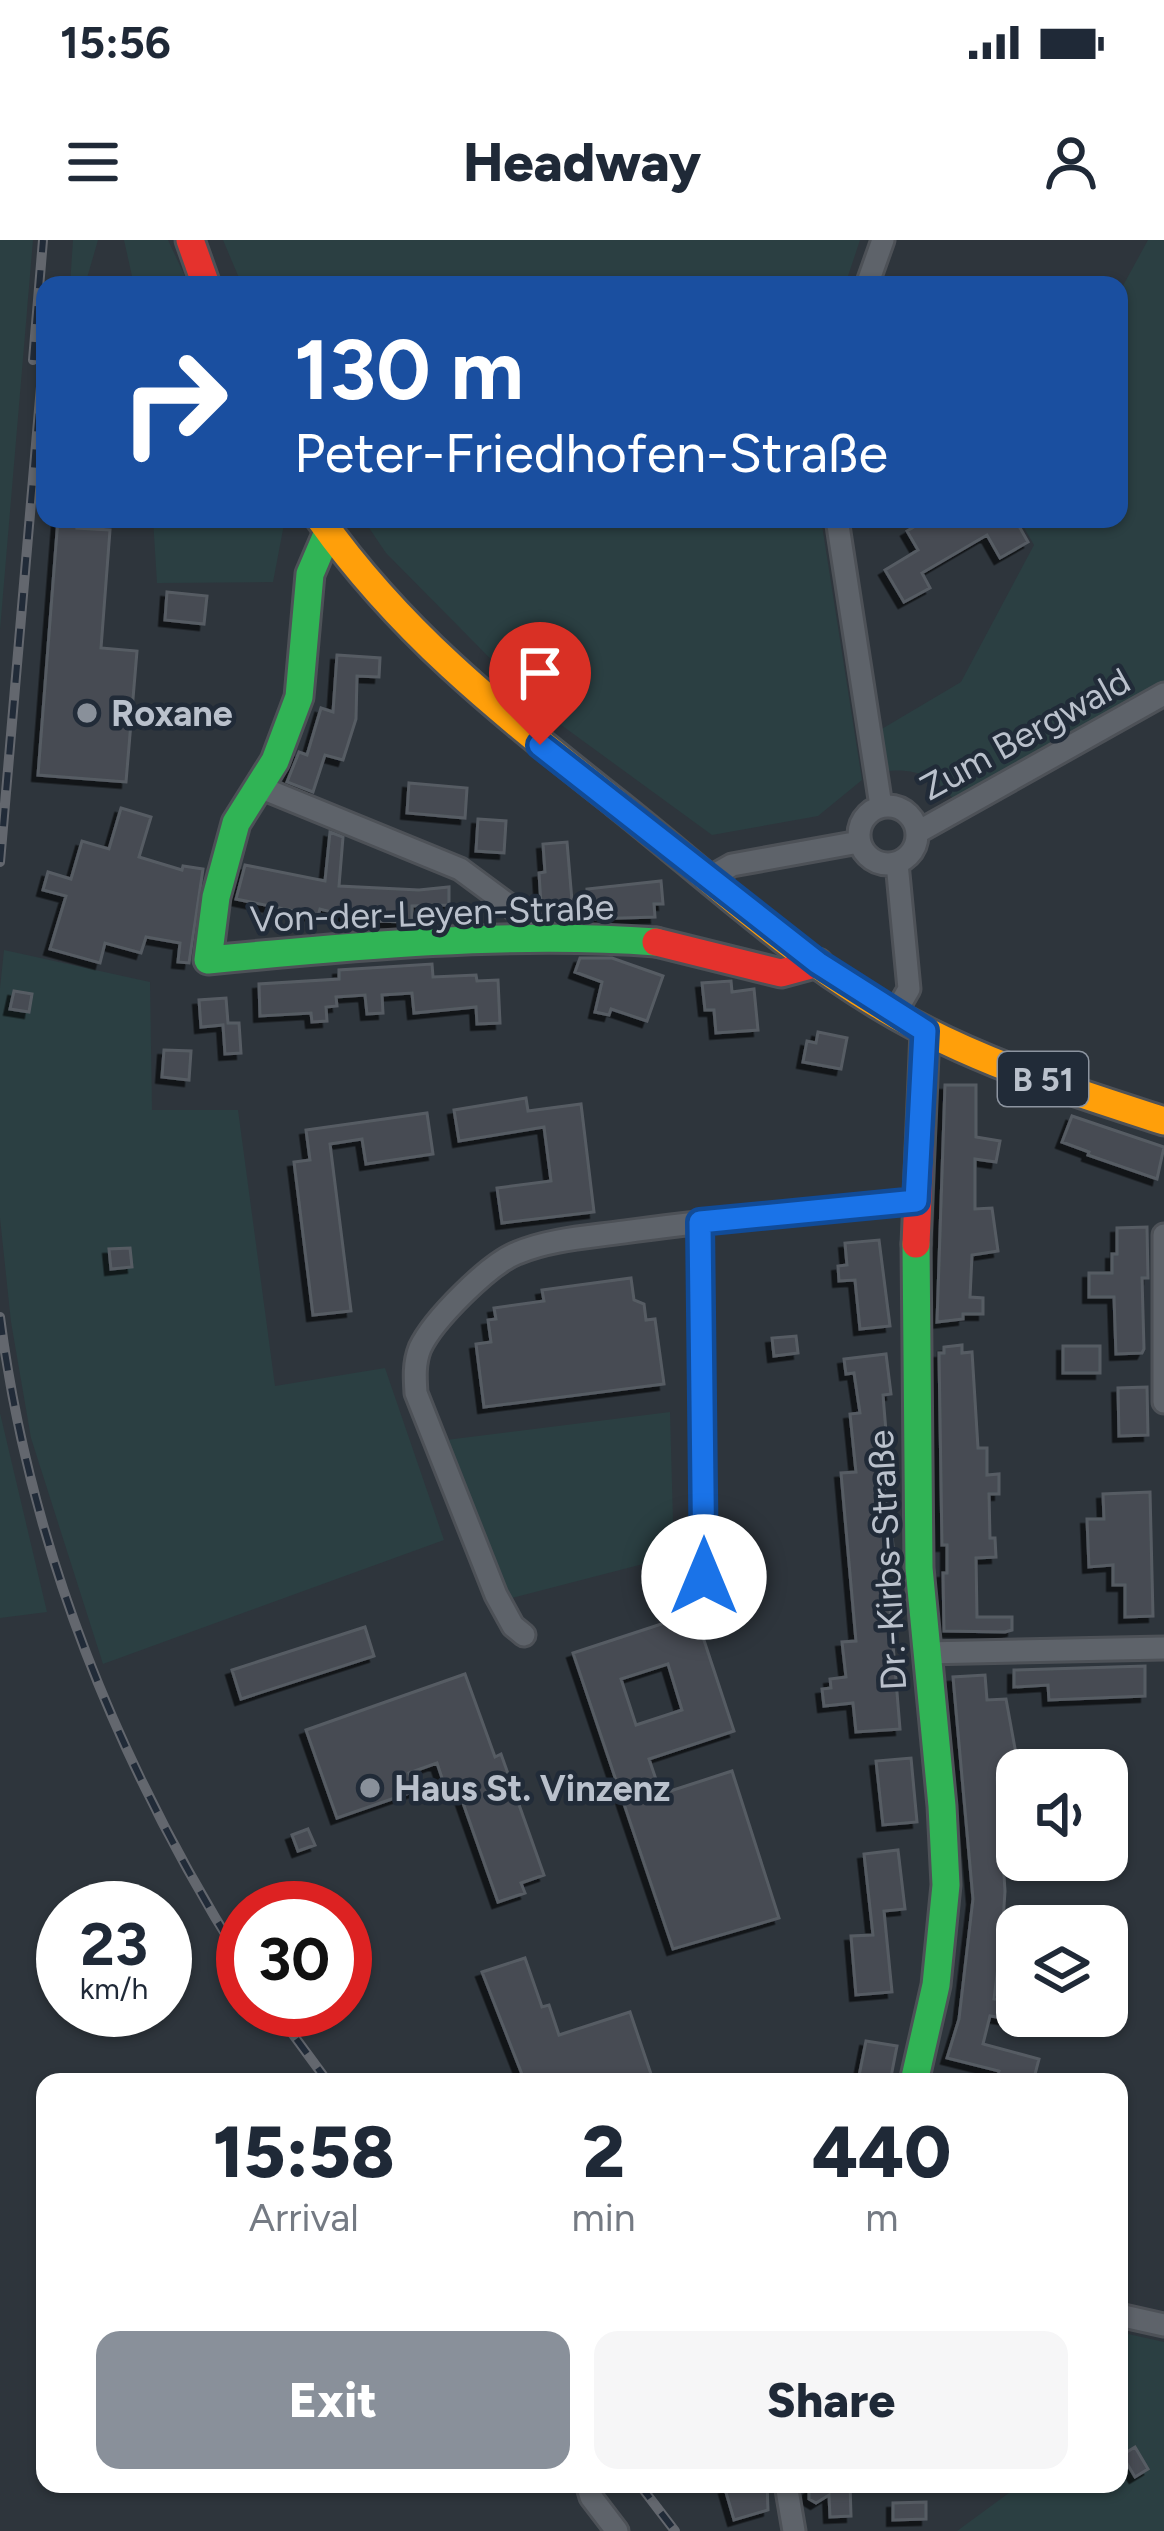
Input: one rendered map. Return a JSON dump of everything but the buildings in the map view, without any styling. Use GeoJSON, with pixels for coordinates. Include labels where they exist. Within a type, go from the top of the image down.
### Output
{"type":"FeatureCollection","features":[{"type":"Feature","properties":{"kind":"street"},"geometry":{"type":"LineString","coordinates":[[190,240],[203,276]]}},
{"type":"Feature","properties":{"kind":"street"},"geometry":{"type":"LineString","coordinates":[[870,276],[883,240]]}},
{"type":"Feature","properties":{"kind":"street","name":"Von-der-Leyen-Straße"},"geometry":{"type":"LineString","coordinates":[[323,528],[310,574],[299,697],[290,729],[262,788],[236,823],[216,897],[208,960],[344,947],[556,940],[656,942],[781,974],[818,963]]}},
{"type":"Feature","properties":{"kind":"street","name":"B 51"},"geometry":{"type":"LineString","coordinates":[[326,528],[367,585],[425,650],[488,705],[818,963],[898,1007],[925,1031],[1089,1097],[1164,1121]]}},
{"type":"Feature","properties":{"kind":"street","name":"Zum Bergwald"},"geometry":{"type":"LineString","coordinates":[[839,528],[881,806]]}},
{"type":"Feature","properties":{"kind":"street","name":"Zum Bergwald"},"geometry":{"type":"LineString","coordinates":[[918,832],[1164,694]]}},
{"type":"Feature","properties":{"kind":"street"},"geometry":{"type":"LineString","coordinates":[[262,788],[460,869],[556,940]]}},
{"type":"Feature","properties":{"kind":"street"},"geometry":{"type":"LineString","coordinates":[[881,806],[896,806],[909,814],[918,832],[910,854],[897,863],[874,860],[860,842],[861,823],[881,806]]}},
{"type":"Feature","properties":{"kind":"street"},"geometry":{"type":"LineString","coordinates":[[709,878],[732,865],[860,842]]}},
{"type":"Feature","properties":{"kind":"street"},"geometry":{"type":"LineString","coordinates":[[897,863],[909,989],[898,1007]]}},
{"type":"Feature","properties":{"kind":"street","name":"Dr.-Kirbs-Straße"},"geometry":{"type":"LineString","coordinates":[[916,2073],[936,1990],[946,1887],[916,1496],[916,1201],[925,1031]]}},
{"type":"Feature","properties":{"kind":"street"},"geometry":{"type":"LineString","coordinates":[[524,1635],[513,1626],[496,1595],[416,1393],[414,1370],[421,1346],[482,1278],[518,1252],[553,1242],[916,1201]]}},
{"type":"Feature","properties":{"kind":"street"},"geometry":{"type":"LineString","coordinates":[[700,1222],[704,1577]]}},
{"type":"Feature","properties":{"kind":"street"},"geometry":{"type":"LineString","coordinates":[[1164,1235],[1164,1402]]}},
{"type":"Feature","properties":{"kind":"street"},"geometry":{"type":"LineString","coordinates":[[925,1652],[1164,1648]]}},
{"type":"Feature","properties":{"kind":"street"},"geometry":{"type":"LineString","coordinates":[[1128,2317],[1164,2325]]}},
{"type":"Feature","properties":{"kind":"street"},"geometry":{"type":"LineString","coordinates":[[590,2493],[617,2531]]}},
{"type":"Feature","properties":{"kind":"street"},"geometry":{"type":"LineString","coordinates":[[788,2493],[794,2531]]}},
{"type":"Feature","properties":{"kind":"green space"},"geometry":{"type":"Polygon","coordinates":[[[0,240],[33,240],[0,630],[0,240]]]}},
{"type":"Feature","properties":{"kind":"green space"},"geometry":{"type":"Polygon","coordinates":[[[73,240],[98,240],[88,276],[71,276],[73,240]]]}},
{"type":"Feature","properties":{"kind":"green space"},"geometry":{"type":"Polygon","coordinates":[[[124,240],[168,240],[185,276],[132,276],[124,240]]]}},
{"type":"Feature","properties":{"kind":"green space"},"geometry":{"type":"Polygon","coordinates":[[[223,240],[860,240],[848,276],[238,276],[223,240]]]}},
{"type":"Feature","properties":{"kind":"green space"},"geometry":{"type":"Polygon","coordinates":[[[1148,240],[1164,240],[1164,687],[957,805],[927,776],[885,771],[880,730],[961,682],[1034,545],[1024,528],[1128,528],[1128,277],[1148,240]]]}},
{"type":"Feature","properties":{"kind":"green space"},"geometry":{"type":"Polygon","coordinates":[[[154,528],[283,528],[273,582],[157,583],[154,528]]]}},
{"type":"Feature","properties":{"kind":"green space"},"geometry":{"type":"Polygon","coordinates":[[[369,528],[822,528],[862,780],[818,816],[712,835],[542,711],[386,553],[369,528]]]}},
{"type":"Feature","properties":{"kind":"green space"},"geometry":{"type":"Polygon","coordinates":[[[4,950],[150,982],[152,1110],[238,1110],[275,1386],[385,1368],[444,1540],[103,1664],[31,1438],[11,1322],[0,1218],[4,950]]]}},
{"type":"Feature","properties":{"kind":"green space"},"geometry":{"type":"Polygon","coordinates":[[[670,1412],[674,1556],[508,1599],[446,1440],[670,1412]]]}},
{"type":"Feature","properties":{"kind":"green space"},"geometry":{"type":"Polygon","coordinates":[[[0,1413],[47,1612],[0,1618],[0,1413]]]}},
{"type":"Feature","properties":{"kind":"green space"},"geometry":{"type":"Polygon","coordinates":[[[1128,2334],[1164,2342],[1164,2531],[957,2531],[1009,2493],[1128,2493],[1128,2334]]]}},
{"type":"Feature","properties":{"kind":"railway"},"geometry":{"type":"LineString","coordinates":[[40,276],[43,240]]}},
{"type":"Feature","properties":{"kind":"railway"},"geometry":{"type":"LineString","coordinates":[[33,360],[36,324]]}},
{"type":"Feature","properties":{"kind":"railway"},"geometry":{"type":"LineString","coordinates":[[0,862],[36,444]]}},
{"type":"Feature","properties":{"kind":"railway"},"geometry":{"type":"LineString","coordinates":[[0,1317],[33,1488],[86,1653],[157,1812],[216,1918]]}},
{"type":"Feature","properties":{"kind":"railway"},"geometry":{"type":"LineString","coordinates":[[295,2037],[321,2073]]}},
{"type":"Feature","properties":{"kind":"railway"},"geometry":{"type":"LineString","coordinates":[[646,2493],[675,2531]]}},
{"type":"Feature","properties":{"kind":"traffic: fast"},"geometry":{"type":"LineString","coordinates":[[328,532],[310,574],[299,697],[275,761],[236,823],[216,897],[208,960],[489,939],[656,942]]}},
{"type":"Feature","properties":{"kind":"traffic: fast"},"geometry":{"type":"LineString","coordinates":[[916,1244],[919,1568],[946,1885],[936,1985],[916,2073]]}},
{"type":"Feature","properties":{"kind":"traffic: slow"},"geometry":{"type":"LineString","coordinates":[[327,528],[386,600],[457,672],[814,962],[884,1008],[951,1043],[1164,1121]]}},
{"type":"Feature","properties":{"kind":"traffic: jam"},"geometry":{"type":"LineString","coordinates":[[190,240],[203,276]]}},
{"type":"Feature","properties":{"kind":"traffic: jam"},"geometry":{"type":"LineString","coordinates":[[656,942],[781,973],[818,963]]}},
{"type":"Feature","properties":{"kind":"traffic: jam"},"geometry":{"type":"LineString","coordinates":[[916,1244],[925,1031]]}},
{"type":"Feature","properties":{"kind":"place","name":"Roxane"},"geometry":{"type":"Point","coordinates":[87,713]}},
{"type":"Feature","properties":{"kind":"place","name":"Haus St. Vinzenz"},"geometry":{"type":"Point","coordinates":[370,1788]}},
{"type":"Feature","properties":{"kind":"route"},"geometry":{"type":"LineString","coordinates":[[540,745],[818,963],[925,1031],[916,1201],[700,1222],[704,1577]]}}]}
